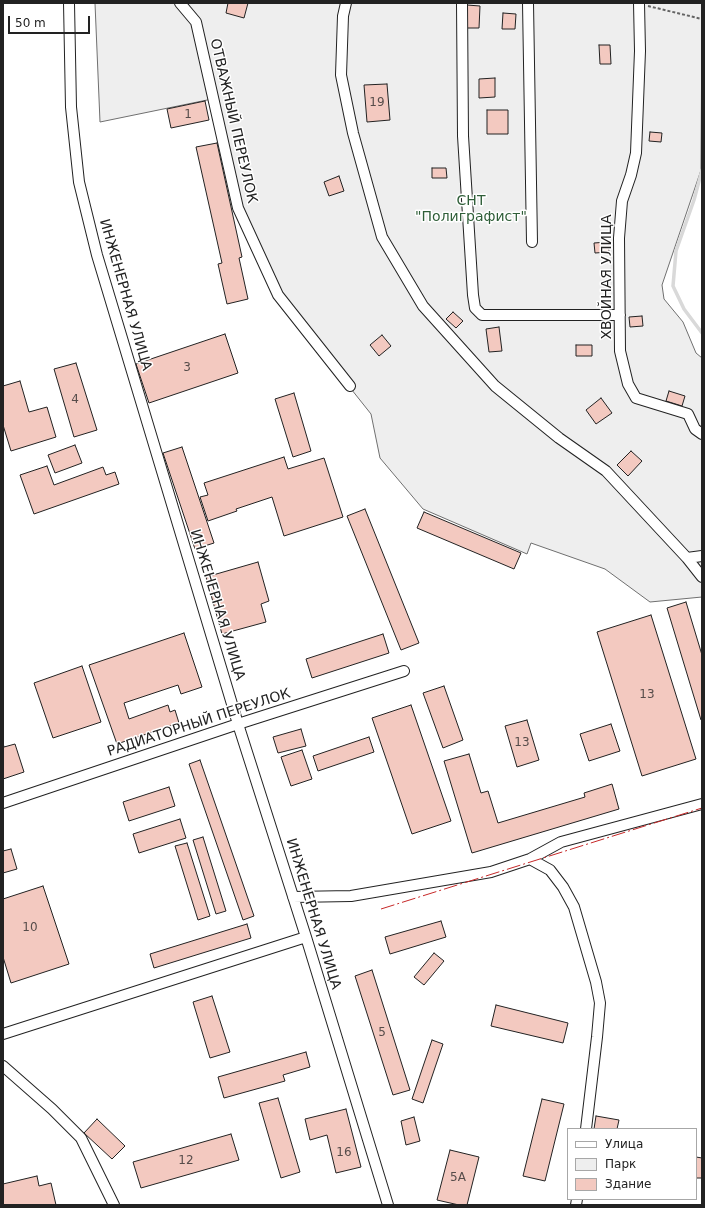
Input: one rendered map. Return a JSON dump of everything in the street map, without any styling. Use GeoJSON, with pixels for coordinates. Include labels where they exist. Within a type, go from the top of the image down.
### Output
{"type":"FeatureCollection","features":[{"type":"Feature","properties":{"kind":"street","name":"ИНЖЕНЕРНАЯ УЛИЦА"},"geometry":{"type":"LineString","coordinates":[[68,3],[71,107],[81,189],[97,256],[238,724],[306,937],[388,1205]]}},
{"type":"Feature","properties":{"kind":"street","name":"ОТВАЖНЫЙ ПЕРЕУЛОК"},"geometry":{"type":"LineString","coordinates":[[180,3],[196,22],[238,208],[278,295],[350,386]]}},
{"type":"Feature","properties":{"kind":"street"},"geometry":{"type":"LineString","coordinates":[[346,3],[343,16],[341,75],[353,133],[382,237],[423,306],[495,386],[559,438],[606,471],[687,558],[702,577]]}},
{"type":"Feature","properties":{"kind":"street"},"geometry":{"type":"LineString","coordinates":[[462,3],[463,136],[472,295],[475,308],[482,315],[620,315]]}},
{"type":"Feature","properties":{"kind":"street"},"geometry":{"type":"LineString","coordinates":[[528,3],[532,242]]}},
{"type":"Feature","properties":{"kind":"street","name":"ХВОЙНАЯ УЛИЦА"},"geometry":{"type":"LineString","coordinates":[[639,4],[640,51],[636,153],[631,175],[622,201],[619,238],[620,351],[628,384],[636,398],[688,414],[695,429],[702,434]]}},
{"type":"Feature","properties":{"kind":"street"},"geometry":{"type":"LineString","coordinates":[[687,558],[702,556]]}},
{"type":"Feature","properties":{"kind":"street","name":"РАДИАТОРНЫЙ ПЕРЕУЛОК"},"geometry":{"type":"LineString","coordinates":[[3,803],[238,724],[404,671]]}},
{"type":"Feature","properties":{"kind":"street"},"geometry":{"type":"LineString","coordinates":[[293,897],[351,896],[491,872],[530,859],[561,842],[702,804]]}},
{"type":"Feature","properties":{"kind":"street"},"geometry":{"type":"LineString","coordinates":[[530,859],[550,870],[574,907],[596,982],[600,1003],[586,1128]]}},
{"type":"Feature","properties":{"kind":"street"},"geometry":{"type":"LineString","coordinates":[[3,1034],[306,937]]}},
{"type":"Feature","properties":{"kind":"street"},"geometry":{"type":"LineString","coordinates":[[3,1066],[52,1108],[81,1138],[114,1205]]}},
{"type":"Feature","properties":{"kind":"path"},"geometry":{"type":"LineString","coordinates":[[639,4],[702,19]]}},
{"type":"Feature","properties":{"kind":"green space","name":"СНТ \"Полиграфист\""},"geometry":{"type":"Polygon","coordinates":[[[95,3],[702,3],[701,170],[662,285],[664,299],[683,322],[696,353],[702,358],[702,597],[650,602],[605,569],[531,543],[527,554],[423,509],[380,458],[371,414],[274,292],[245,233],[212,99],[100,122],[95,3]]]}},
{"type":"Feature","properties":{"kind":"building"},"geometry":{"type":"Polygon","coordinates":[[[228,3],[248,3],[244,18],[226,13],[228,3]]]}},
{"type":"Feature","properties":{"kind":"building"},"geometry":{"type":"Polygon","coordinates":[[[467,5],[480,6],[479,28],[466,28],[467,5]]]}},
{"type":"Feature","properties":{"kind":"building"},"geometry":{"type":"Polygon","coordinates":[[[503,13],[516,14],[515,29],[502,29],[503,13]]]}},
{"type":"Feature","properties":{"kind":"building"},"geometry":{"type":"Polygon","coordinates":[[[599,45],[610,45],[611,64],[600,64],[599,45]]]}},
{"type":"Feature","properties":{"kind":"building"},"geometry":{"type":"Polygon","coordinates":[[[495,78],[495,97],[479,98],[479,79],[495,78]]]}},
{"type":"Feature","properties":{"kind":"building"},"geometry":{"type":"Polygon","coordinates":[[[387,84],[390,120],[367,122],[364,85],[387,84]]]}},
{"type":"Feature","properties":{"kind":"building"},"geometry":{"type":"Polygon","coordinates":[[[205,101],[209,120],[171,128],[167,109],[205,101]]]}},
{"type":"Feature","properties":{"kind":"building"},"geometry":{"type":"Polygon","coordinates":[[[487,110],[508,110],[508,134],[487,134],[487,110]]]}},
{"type":"Feature","properties":{"kind":"building"},"geometry":{"type":"Polygon","coordinates":[[[650,132],[662,133],[661,142],[649,141],[650,132]]]}},
{"type":"Feature","properties":{"kind":"building"},"geometry":{"type":"Polygon","coordinates":[[[217,143],[242,257],[239,258],[248,299],[227,304],[218,264],[222,263],[196,147],[217,143]]]}},
{"type":"Feature","properties":{"kind":"building"},"geometry":{"type":"Polygon","coordinates":[[[432,168],[446,168],[447,178],[432,178],[432,168]]]}},
{"type":"Feature","properties":{"kind":"building"},"geometry":{"type":"Polygon","coordinates":[[[339,176],[344,191],[329,196],[324,182],[339,176]]]}},
{"type":"Feature","properties":{"kind":"building"},"geometry":{"type":"Polygon","coordinates":[[[608,242],[609,252],[595,253],[594,243],[608,242]]]}},
{"type":"Feature","properties":{"kind":"building"},"geometry":{"type":"Polygon","coordinates":[[[453,312],[463,321],[456,328],[446,319],[453,312]]]}},
{"type":"Feature","properties":{"kind":"building"},"geometry":{"type":"Polygon","coordinates":[[[642,316],[643,326],[630,327],[629,317],[642,316]]]}},
{"type":"Feature","properties":{"kind":"building"},"geometry":{"type":"Polygon","coordinates":[[[499,327],[502,351],[489,352],[486,329],[499,327]]]}},
{"type":"Feature","properties":{"kind":"building"},"geometry":{"type":"Polygon","coordinates":[[[225,334],[238,373],[149,403],[136,364],[225,334]]]}},
{"type":"Feature","properties":{"kind":"building"},"geometry":{"type":"Polygon","coordinates":[[[382,335],[391,346],[379,356],[370,345],[382,335]]]}},
{"type":"Feature","properties":{"kind":"building"},"geometry":{"type":"Polygon","coordinates":[[[576,345],[592,345],[592,356],[576,356],[576,345]]]}},
{"type":"Feature","properties":{"kind":"building"},"geometry":{"type":"Polygon","coordinates":[[[76,363],[97,430],[74,437],[54,369],[76,363]]]}},
{"type":"Feature","properties":{"kind":"building"},"geometry":{"type":"Polygon","coordinates":[[[20,381],[29,412],[47,407],[56,437],[11,451],[3,425],[3,386],[20,381]]]}},
{"type":"Feature","properties":{"kind":"building"},"geometry":{"type":"Polygon","coordinates":[[[669,391],[685,396],[682,406],[666,401],[669,391]]]}},
{"type":"Feature","properties":{"kind":"building"},"geometry":{"type":"Polygon","coordinates":[[[294,393],[311,451],[293,457],[275,399],[294,393]]]}},
{"type":"Feature","properties":{"kind":"building"},"geometry":{"type":"Polygon","coordinates":[[[601,398],[612,413],[596,424],[586,410],[601,398]]]}},
{"type":"Feature","properties":{"kind":"building"},"geometry":{"type":"Polygon","coordinates":[[[75,445],[82,463],[55,473],[48,455],[75,445]]]}},
{"type":"Feature","properties":{"kind":"building"},"geometry":{"type":"Polygon","coordinates":[[[182,447],[214,543],[195,549],[163,453],[182,447]]]}},
{"type":"Feature","properties":{"kind":"building"},"geometry":{"type":"Polygon","coordinates":[[[631,451],[642,461],[628,476],[617,465],[631,451]]]}},
{"type":"Feature","properties":{"kind":"building"},"geometry":{"type":"Polygon","coordinates":[[[284,457],[288,469],[324,458],[343,517],[284,536],[272,497],[236,509],[237,511],[208,521],[200,497],[208,495],[204,483],[284,457]]]}},
{"type":"Feature","properties":{"kind":"building"},"geometry":{"type":"Polygon","coordinates":[[[47,466],[54,485],[103,467],[106,475],[115,472],[119,484],[34,514],[20,475],[47,466]]]}},
{"type":"Feature","properties":{"kind":"building"},"geometry":{"type":"Polygon","coordinates":[[[365,509],[419,643],[401,650],[347,516],[365,509]]]}},
{"type":"Feature","properties":{"kind":"building"},"geometry":{"type":"Polygon","coordinates":[[[424,512],[521,553],[514,569],[417,528],[424,512]]]}},
{"type":"Feature","properties":{"kind":"building"},"geometry":{"type":"Polygon","coordinates":[[[258,562],[269,601],[261,604],[266,622],[222,634],[206,577],[258,562]]]}},
{"type":"Feature","properties":{"kind":"building"},"geometry":{"type":"Polygon","coordinates":[[[686,602],[702,655],[702,720],[667,608],[686,602]]]}},
{"type":"Feature","properties":{"kind":"building"},"geometry":{"type":"Polygon","coordinates":[[[651,615],[696,759],[642,776],[597,632],[651,615]]]}},
{"type":"Feature","properties":{"kind":"building"},"geometry":{"type":"Polygon","coordinates":[[[184,633],[202,687],[181,694],[178,685],[124,703],[129,719],[168,705],[170,712],[175,710],[179,723],[117,744],[89,665],[184,633]]]}},
{"type":"Feature","properties":{"kind":"building"},"geometry":{"type":"Polygon","coordinates":[[[383,634],[389,653],[312,678],[306,659],[383,634]]]}},
{"type":"Feature","properties":{"kind":"building"},"geometry":{"type":"Polygon","coordinates":[[[82,666],[101,722],[53,738],[34,683],[82,666]]]}},
{"type":"Feature","properties":{"kind":"building"},"geometry":{"type":"Polygon","coordinates":[[[444,686],[463,740],[443,748],[423,693],[444,686]]]}},
{"type":"Feature","properties":{"kind":"building"},"geometry":{"type":"Polygon","coordinates":[[[411,705],[451,821],[412,834],[372,718],[411,705]]]}},
{"type":"Feature","properties":{"kind":"building"},"geometry":{"type":"Polygon","coordinates":[[[527,720],[539,760],[517,767],[505,726],[527,720]]]}},
{"type":"Feature","properties":{"kind":"building"},"geometry":{"type":"Polygon","coordinates":[[[611,724],[620,751],[589,761],[580,734],[611,724]]]}},
{"type":"Feature","properties":{"kind":"building"},"geometry":{"type":"Polygon","coordinates":[[[301,729],[306,746],[278,753],[273,737],[301,729]]]}},
{"type":"Feature","properties":{"kind":"building"},"geometry":{"type":"Polygon","coordinates":[[[369,737],[374,752],[318,771],[313,756],[369,737]]]}},
{"type":"Feature","properties":{"kind":"building"},"geometry":{"type":"Polygon","coordinates":[[[3,743],[4,747],[15,744],[24,772],[3,779],[3,743]]]}},
{"type":"Feature","properties":{"kind":"building"},"geometry":{"type":"Polygon","coordinates":[[[302,750],[312,779],[291,786],[281,757],[302,750]]]}},
{"type":"Feature","properties":{"kind":"building"},"geometry":{"type":"Polygon","coordinates":[[[469,754],[481,793],[488,791],[498,823],[585,797],[584,793],[612,784],[619,809],[472,853],[444,761],[469,754]]]}},
{"type":"Feature","properties":{"kind":"building"},"geometry":{"type":"Polygon","coordinates":[[[200,760],[254,916],[243,920],[189,764],[200,760]]]}},
{"type":"Feature","properties":{"kind":"building"},"geometry":{"type":"Polygon","coordinates":[[[169,787],[175,806],[129,821],[123,802],[169,787]]]}},
{"type":"Feature","properties":{"kind":"building"},"geometry":{"type":"Polygon","coordinates":[[[180,819],[186,838],[139,853],[133,834],[180,819]]]}},
{"type":"Feature","properties":{"kind":"building"},"geometry":{"type":"Polygon","coordinates":[[[203,837],[226,911],[216,914],[193,840],[203,837]]]}},
{"type":"Feature","properties":{"kind":"building"},"geometry":{"type":"Polygon","coordinates":[[[187,843],[210,916],[198,920],[175,846],[187,843]]]}},
{"type":"Feature","properties":{"kind":"building"},"geometry":{"type":"Polygon","coordinates":[[[11,849],[17,869],[3,873],[3,851],[11,849]]]}},
{"type":"Feature","properties":{"kind":"building"},"geometry":{"type":"Polygon","coordinates":[[[43,886],[69,964],[11,983],[3,957],[3,899],[43,886]]]}},
{"type":"Feature","properties":{"kind":"building"},"geometry":{"type":"Polygon","coordinates":[[[441,921],[446,937],[390,954],[385,937],[441,921]]]}},
{"type":"Feature","properties":{"kind":"building"},"geometry":{"type":"Polygon","coordinates":[[[247,924],[251,938],[154,968],[150,954],[247,924]]]}},
{"type":"Feature","properties":{"kind":"building"},"geometry":{"type":"Polygon","coordinates":[[[434,953],[444,961],[424,985],[414,977],[434,953]]]}},
{"type":"Feature","properties":{"kind":"building"},"geometry":{"type":"Polygon","coordinates":[[[372,970],[410,1090],[393,1095],[355,976],[372,970]]]}},
{"type":"Feature","properties":{"kind":"building"},"geometry":{"type":"Polygon","coordinates":[[[212,996],[230,1052],[210,1058],[193,1002],[212,996]]]}},
{"type":"Feature","properties":{"kind":"building"},"geometry":{"type":"Polygon","coordinates":[[[496,1005],[568,1023],[563,1043],[491,1026],[496,1005]]]}},
{"type":"Feature","properties":{"kind":"building"},"geometry":{"type":"Polygon","coordinates":[[[432,1040],[443,1044],[423,1103],[412,1099],[432,1040]]]}},
{"type":"Feature","properties":{"kind":"building"},"geometry":{"type":"Polygon","coordinates":[[[306,1052],[310,1067],[283,1075],[285,1081],[224,1098],[218,1077],[306,1052]]]}},
{"type":"Feature","properties":{"kind":"building"},"geometry":{"type":"Polygon","coordinates":[[[278,1098],[300,1172],[281,1178],[259,1103],[278,1098]]]}},
{"type":"Feature","properties":{"kind":"building"},"geometry":{"type":"Polygon","coordinates":[[[542,1099],[564,1104],[545,1181],[523,1176],[542,1099]]]}},
{"type":"Feature","properties":{"kind":"building"},"geometry":{"type":"Polygon","coordinates":[[[346,1109],[361,1167],[336,1173],[327,1135],[310,1140],[305,1119],[346,1109]]]}},
{"type":"Feature","properties":{"kind":"building"},"geometry":{"type":"Polygon","coordinates":[[[596,1116],[619,1120],[617,1128],[594,1128],[596,1116]]]}},
{"type":"Feature","properties":{"kind":"building"},"geometry":{"type":"Polygon","coordinates":[[[414,1117],[420,1141],[406,1145],[401,1121],[414,1117]]]}},
{"type":"Feature","properties":{"kind":"building"},"geometry":{"type":"Polygon","coordinates":[[[97,1119],[125,1146],[112,1159],[84,1133],[97,1119]]]}},
{"type":"Feature","properties":{"kind":"building"},"geometry":{"type":"Polygon","coordinates":[[[231,1134],[239,1160],[141,1188],[133,1162],[231,1134]]]}},
{"type":"Feature","properties":{"kind":"building"},"geometry":{"type":"Polygon","coordinates":[[[450,1150],[479,1157],[467,1205],[459,1205],[437,1200],[450,1150]]]}},
{"type":"Feature","properties":{"kind":"building"},"geometry":{"type":"Polygon","coordinates":[[[697,1157],[702,1158],[702,1178],[697,1178],[697,1157]]]}},
{"type":"Feature","properties":{"kind":"building"},"geometry":{"type":"Polygon","coordinates":[[[37,1176],[39,1186],[51,1183],[56,1205],[3,1205],[3,1184],[37,1176]]]}},
{"type":"Feature","properties":{"kind":"waterway"},"geometry":{"type":"LineString","coordinates":[[702,170],[694,200],[676,251],[673,286],[684,309],[702,333]]}},
{"type":"Feature","properties":{"kind":"power"},"geometry":{"type":"LineString","coordinates":[[381,909],[702,808]]}}]}
